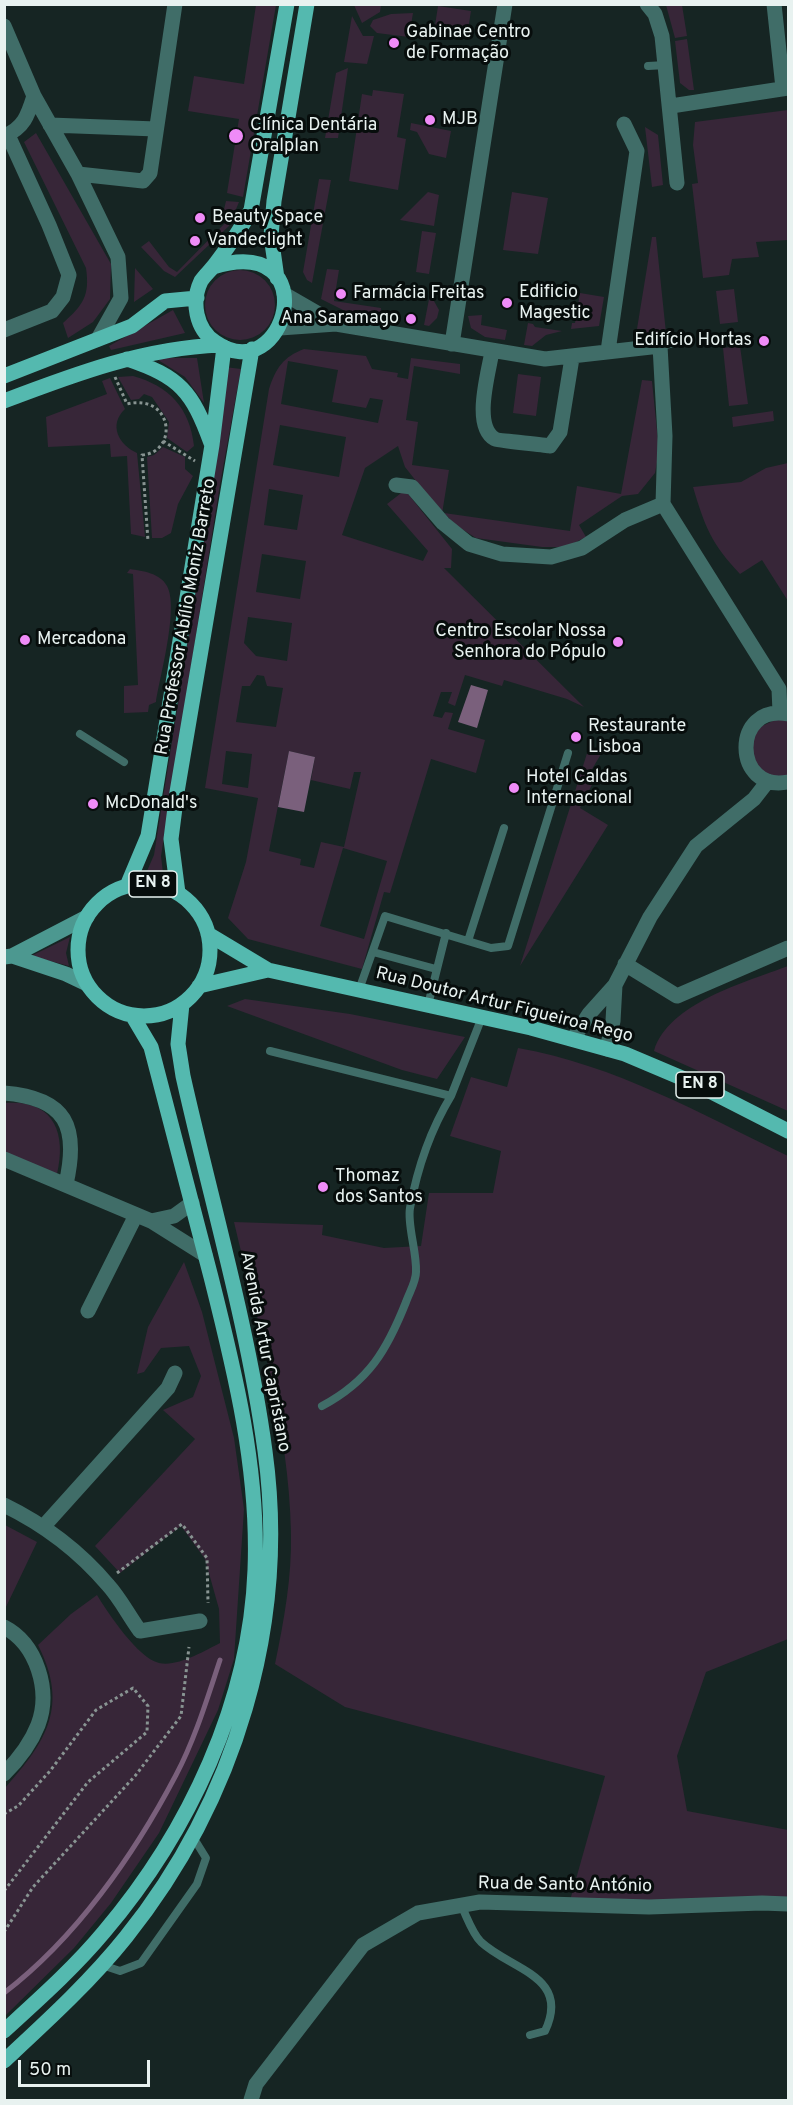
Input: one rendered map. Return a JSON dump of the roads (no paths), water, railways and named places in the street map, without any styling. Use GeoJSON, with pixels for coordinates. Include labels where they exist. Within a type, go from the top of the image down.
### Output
{"type":"FeatureCollection","features":[{"type":"Feature","properties":{"kind":"main road"},"geometry":{"type":"LineString","coordinates":[[222,346],[209,337],[200,324],[196,298],[202,280],[236,237],[251,210],[287,4]]}},
{"type":"Feature","properties":{"kind":"main road"},"geometry":{"type":"LineString","coordinates":[[4,401],[124,358],[193,346],[252,349],[268,342],[280,328],[286,312],[284,294],[277,278],[271,236],[274,201],[307,4]]}},
{"type":"Feature","properties":{"kind":"main road"},"geometry":{"type":"LineString","coordinates":[[213,267],[231,261],[248,261],[264,267],[277,278]]}},
{"type":"Feature","properties":{"kind":"main road"},"geometry":{"type":"LineString","coordinates":[[4,376],[74,351],[132,326],[165,301],[196,298]]}},
{"type":"Feature","properties":{"kind":"main road","name":"Rua Professor Abílio Moniz Barreto"},"geometry":{"type":"LineString","coordinates":[[127,886],[148,836],[212,445],[222,346]]}},
{"type":"Feature","properties":{"kind":"main road","name":"Rua Professor Abílio Moniz Barreto"},"geometry":{"type":"LineString","coordinates":[[178,893],[171,839],[177,792],[252,349]]}},
{"type":"Feature","properties":{"kind":"main road"},"geometry":{"type":"LineString","coordinates":[[124,358],[156,369],[188,393],[198,408],[212,445]]}},
{"type":"Feature","properties":{"kind":"main road","name":"EN 8"},"geometry":{"type":"LineString","coordinates":[[153,884],[178,893],[197,910],[208,934],[209,960],[199,986],[182,1004],[155,1015],[132,1015],[106,1005],[87,984],[82,974],[78,951],[81,927],[87,917],[104,897],[127,886],[153,884]]}},
{"type":"Feature","properties":{"kind":"main road","name":"EN 8"},"geometry":{"type":"LineString","coordinates":[[8,957],[87,917]]}},
{"type":"Feature","properties":{"kind":"main road","name":"Rua Doutor Artur Figueiroa Rego"},"geometry":{"type":"LineString","coordinates":[[208,934],[268,970],[482,1017],[607,1049],[696,1084],[789,1131]]}},
{"type":"Feature","properties":{"kind":"main road","name":"EN 8"},"geometry":{"type":"LineString","coordinates":[[8,957],[66,974],[87,984]]}},
{"type":"Feature","properties":{"kind":"main road","name":"Rua Doutor Artur Figueiroa Rego"},"geometry":{"type":"LineString","coordinates":[[199,986],[268,970]]}},
{"type":"Feature","properties":{"kind":"main road","name":"Avenida Artur Capristano"},"geometry":{"type":"LineString","coordinates":[[4,2061],[101,1965],[150,1904],[193,1837],[241,1732],[259,1660],[270,1563],[271,1509],[266,1453],[256,1396],[183,1076],[178,1044],[182,1004]]}},
{"type":"Feature","properties":{"kind":"main road","name":"Avenida Artur Capristano"},"geometry":{"type":"LineString","coordinates":[[4,2031],[61,1979],[103,1934],[147,1876],[198,1787],[235,1696],[246,1650],[255,1570],[253,1489],[228,1346],[151,1047],[132,1015]]}},
{"type":"Feature","properties":{"kind":"street"},"geometry":{"type":"LineString","coordinates":[[78,174],[143,181],[150,173],[175,4]]}},
{"type":"Feature","properties":{"kind":"street"},"geometry":{"type":"LineString","coordinates":[[452,344],[505,4]]}},
{"type":"Feature","properties":{"kind":"street"},"geometry":{"type":"LineString","coordinates":[[647,4],[655,14],[662,36],[671,106],[677,183]]}},
{"type":"Feature","properties":{"kind":"street"},"geometry":{"type":"LineString","coordinates":[[671,106],[786,88],[774,4]]}},
{"type":"Feature","properties":{"kind":"street"},"geometry":{"type":"LineString","coordinates":[[4,26],[34,96],[78,174],[114,248],[121,274],[121,298],[98,339]]}},
{"type":"Feature","properties":{"kind":"street"},"geometry":{"type":"LineString","coordinates":[[4,330],[52,311],[63,297],[69,274],[50,225],[6,136],[20,128],[26,120],[34,96]]}},
{"type":"Feature","properties":{"kind":"street"},"geometry":{"type":"LineString","coordinates":[[608,351],[637,151],[624,124]]}},
{"type":"Feature","properties":{"kind":"street"},"geometry":{"type":"LineString","coordinates":[[50,125],[156,129]]}},
{"type":"Feature","properties":{"kind":"street"},"geometry":{"type":"LineString","coordinates":[[284,294],[336,324]]}},
{"type":"Feature","properties":{"kind":"street"},"geometry":{"type":"LineString","coordinates":[[280,328],[336,324],[544,359],[572,358],[608,351],[660,346],[665,436],[663,504],[779,689],[784,713],[771,713],[754,724],[746,741],[746,753],[751,767],[768,781],[789,782]]}},
{"type":"Feature","properties":{"kind":"street"},"geometry":{"type":"LineString","coordinates":[[492,351],[482,415],[487,432],[496,440],[550,446],[560,432],[572,358]]}},
{"type":"Feature","properties":{"kind":"street"},"geometry":{"type":"LineString","coordinates":[[396,485],[412,487],[443,523],[469,544],[502,554],[551,557],[582,548],[625,520],[663,504]]}},
{"type":"Feature","properties":{"kind":"street"},"geometry":{"type":"LineString","coordinates":[[573,1039],[588,1014],[615,985],[650,917],[696,846],[754,799],[768,781]]}},
{"type":"Feature","properties":{"kind":"street"},"geometry":{"type":"LineString","coordinates":[[626,964],[677,996],[789,948]]}},
{"type":"Feature","properties":{"kind":"street"},"geometry":{"type":"LineString","coordinates":[[607,1049],[614,1021],[615,985]]}},
{"type":"Feature","properties":{"kind":"street"},"geometry":{"type":"LineString","coordinates":[[4,1093],[29,1095],[52,1106],[69,1126],[73,1152],[66,1184]]}},
{"type":"Feature","properties":{"kind":"street"},"geometry":{"type":"LineString","coordinates":[[4,1159],[144,1218],[205,1255]]}},
{"type":"Feature","properties":{"kind":"street"},"geometry":{"type":"LineString","coordinates":[[144,1218],[174,1216],[192,1203]]}},
{"type":"Feature","properties":{"kind":"street"},"geometry":{"type":"LineString","coordinates":[[88,1311],[144,1218]]}},
{"type":"Feature","properties":{"kind":"street"},"geometry":{"type":"LineString","coordinates":[[43,1527],[168,1388],[175,1373]]}},
{"type":"Feature","properties":{"kind":"street"},"geometry":{"type":"LineString","coordinates":[[4,1505],[43,1527],[68,1546],[110,1586],[140,1631],[200,1621]]}},
{"type":"Feature","properties":{"kind":"street"},"geometry":{"type":"LineString","coordinates":[[4,1627],[29,1650],[39,1667],[42,1688],[39,1724],[18,1760],[4,1774]]}},
{"type":"Feature","properties":{"kind":"street","name":"Rua de Santo António"},"geometry":{"type":"LineString","coordinates":[[251,2100],[256,2084],[363,1945],[418,1913],[480,1902],[650,1907],[789,1904]]}},
{"type":"Feature","properties":{"kind":"lane"},"geometry":{"type":"LineString","coordinates":[[648,66],[666,64]]}},
{"type":"Feature","properties":{"kind":"lane"},"geometry":{"type":"LineString","coordinates":[[660,346],[689,339]]}},
{"type":"Feature","properties":{"kind":"lane"},"geometry":{"type":"LineString","coordinates":[[80,734],[124,762]]}},
{"type":"Feature","properties":{"kind":"lane"},"geometry":{"type":"LineString","coordinates":[[359,990],[385,916],[491,948],[508,946],[568,753]]}},
{"type":"Feature","properties":{"kind":"lane"},"geometry":{"type":"LineString","coordinates":[[468,940],[504,828]]}},
{"type":"Feature","properties":{"kind":"lane"},"geometry":{"type":"LineString","coordinates":[[428,1005],[446,933]]}},
{"type":"Feature","properties":{"kind":"lane"},"geometry":{"type":"LineString","coordinates":[[373,952],[436,969]]}},
{"type":"Feature","properties":{"kind":"lane"},"geometry":{"type":"LineString","coordinates":[[322,1406],[344,1394],[368,1374],[389,1341],[403,1309],[416,1275],[410,1210],[438,1118],[451,1096],[482,1017]]}},
{"type":"Feature","properties":{"kind":"lane"},"geometry":{"type":"LineString","coordinates":[[270,1051],[451,1096]]}},
{"type":"Feature","properties":{"kind":"lane"},"geometry":{"type":"LineString","coordinates":[[101,1965],[120,1971],[141,1963],[197,1884],[206,1857],[193,1837]]}},
{"type":"Feature","properties":{"kind":"lane"},"geometry":{"type":"LineString","coordinates":[[461,1905],[480,1941],[540,1980],[550,1996],[552,2016],[545,2031],[530,2035]]}},
{"type":"Feature","properties":{"kind":"waterway"},"geometry":{"type":"LineString","coordinates":[[4,1993],[30,1971],[79,1921],[142,1835],[183,1761],[220,1660]]}},
{"type":"Feature","properties":{"kind":"place","name":"Gabinae Centro de Formação"},"geometry":{"type":"Point","coordinates":[394,43]}},
{"type":"Feature","properties":{"kind":"place","name":"MJB"},"geometry":{"type":"Point","coordinates":[430,120]}},
{"type":"Feature","properties":{"kind":"place","name":"Clínica Dentária Oralplan"},"geometry":{"type":"Point","coordinates":[236,136]}},
{"type":"Feature","properties":{"kind":"place","name":"Beauty Space"},"geometry":{"type":"Point","coordinates":[200,218]}},
{"type":"Feature","properties":{"kind":"place","name":"Vandeclight"},"geometry":{"type":"Point","coordinates":[195,241]}},
{"type":"Feature","properties":{"kind":"place","name":"Farmácia Freitas"},"geometry":{"type":"Point","coordinates":[341,294]}},
{"type":"Feature","properties":{"kind":"place","name":"Edificio Magestic"},"geometry":{"type":"Point","coordinates":[507,303]}},
{"type":"Feature","properties":{"kind":"place","name":"Ana Saramago"},"geometry":{"type":"Point","coordinates":[411,319]}},
{"type":"Feature","properties":{"kind":"place","name":"Edifício Hortas"},"geometry":{"type":"Point","coordinates":[764,341]}},
{"type":"Feature","properties":{"kind":"place","name":"Mercadona"},"geometry":{"type":"Point","coordinates":[25,640]}},
{"type":"Feature","properties":{"kind":"place","name":"Centro Escolar Nossa Senhora do Pópulo"},"geometry":{"type":"Point","coordinates":[618,642]}},
{"type":"Feature","properties":{"kind":"place","name":"Restaurante Lisboa"},"geometry":{"type":"Point","coordinates":[576,737]}},
{"type":"Feature","properties":{"kind":"place","name":"Hotel Caldas Internacional"},"geometry":{"type":"Point","coordinates":[514,788]}},
{"type":"Feature","properties":{"kind":"place","name":"McDonald's"},"geometry":{"type":"Point","coordinates":[93,804]}},
{"type":"Feature","properties":{"kind":"place","name":"Thomaz dos Santos"},"geometry":{"type":"Point","coordinates":[323,1187]}}]}
